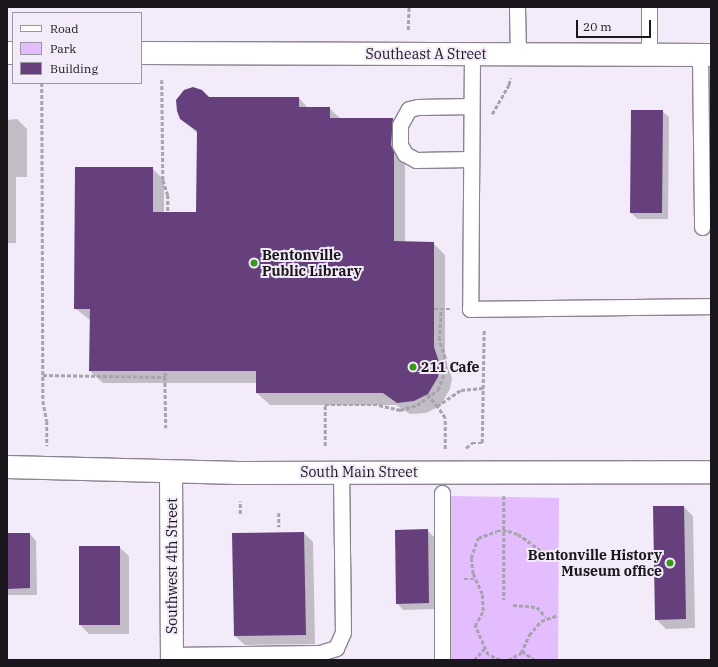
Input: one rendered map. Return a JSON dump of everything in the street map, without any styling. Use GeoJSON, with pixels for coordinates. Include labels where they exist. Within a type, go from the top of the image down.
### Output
{"type":"FeatureCollection","features":[{"type":"Feature","properties":{"kind":"street","name":"Southeast A Street"},"geometry":{"type":"LineString","coordinates":[[142,53],[706,55]]}},
{"type":"Feature","properties":{"kind":"street","name":"South Main Street"},"geometry":{"type":"LineString","coordinates":[[7,466],[171,472],[711,472]]}},
{"type":"Feature","properties":{"kind":"street","name":"Southwest 4th Street"},"geometry":{"type":"LineString","coordinates":[[171,472],[172,657]]}},
{"type":"Feature","properties":{"kind":"lane"},"geometry":{"type":"LineString","coordinates":[[517,7],[518,54]]}},
{"type":"Feature","properties":{"kind":"lane"},"geometry":{"type":"LineString","coordinates":[[649,7],[649,54]]}},
{"type":"Feature","properties":{"kind":"lane"},"geometry":{"type":"LineString","coordinates":[[472,54],[470,309],[711,306]]}},
{"type":"Feature","properties":{"kind":"lane"},"geometry":{"type":"LineString","coordinates":[[702,227],[706,55]]}},
{"type":"Feature","properties":{"kind":"lane"},"geometry":{"type":"LineString","coordinates":[[470,160],[416,160],[406,154],[400,145],[400,125],[409,110],[418,107],[471,106]]}},
{"type":"Feature","properties":{"kind":"lane"},"geometry":{"type":"LineString","coordinates":[[172,657],[320,653],[336,648],[343,632],[341,472]]}},
{"type":"Feature","properties":{"kind":"lane"},"geometry":{"type":"LineString","coordinates":[[442,493],[442,660]]}},
{"type":"Feature","properties":{"kind":"path"},"geometry":{"type":"LineString","coordinates":[[408,34],[409,7]]}},
{"type":"Feature","properties":{"kind":"path"},"geometry":{"type":"LineString","coordinates":[[162,80],[163,180],[168,195],[168,212]]}},
{"type":"Feature","properties":{"kind":"path"},"geometry":{"type":"LineString","coordinates":[[42,84],[42,375],[47,446]]}},
{"type":"Feature","properties":{"kind":"path"},"geometry":{"type":"LineString","coordinates":[[490,119],[502,96]]}},
{"type":"Feature","properties":{"kind":"path"},"geometry":{"type":"LineString","coordinates":[[325,446],[325,405],[379,405],[400,410],[417,405],[431,397],[438,390],[445,371],[445,358],[440,340],[441,308]]}},
{"type":"Feature","properties":{"kind":"path"},"geometry":{"type":"LineString","coordinates":[[463,451],[472,443],[482,443],[484,309]]}},
{"type":"Feature","properties":{"kind":"path"},"geometry":{"type":"LineString","coordinates":[[165,371],[166,428]]}},
{"type":"Feature","properties":{"kind":"path"},"geometry":{"type":"LineString","coordinates":[[42,375],[165,377]]}},
{"type":"Feature","properties":{"kind":"path"},"geometry":{"type":"LineString","coordinates":[[437,406],[461,390],[483,388]]}},
{"type":"Feature","properties":{"kind":"path"},"geometry":{"type":"LineString","coordinates":[[428,394],[445,418],[445,451],[451,451]]}},
{"type":"Feature","properties":{"kind":"path"},"geometry":{"type":"LineString","coordinates":[[504,493],[504,600]]}},
{"type":"Feature","properties":{"kind":"path"},"geometry":{"type":"LineString","coordinates":[[240,502],[240,514]]}},
{"type":"Feature","properties":{"kind":"path"},"geometry":{"type":"LineString","coordinates":[[279,513],[279,527]]}},
{"type":"Feature","properties":{"kind":"path"},"geometry":{"type":"LineString","coordinates":[[500,660],[488,655],[475,626],[483,611],[482,594],[476,579],[471,558],[478,538],[486,534],[504,531],[518,534],[544,553],[558,556]]}},
{"type":"Feature","properties":{"kind":"path"},"geometry":{"type":"LineString","coordinates":[[464,579],[476,579]]}},
{"type":"Feature","properties":{"kind":"path"},"geometry":{"type":"LineString","coordinates":[[514,605],[537,607],[546,617]]}},
{"type":"Feature","properties":{"kind":"path"},"geometry":{"type":"LineString","coordinates":[[508,660],[522,651],[534,628],[546,617],[558,615]]}},
{"type":"Feature","properties":{"kind":"path"},"geometry":{"type":"LineString","coordinates":[[474,660],[484,649]]}},
{"type":"Feature","properties":{"kind":"path"},"geometry":{"type":"LineString","coordinates":[[522,651],[535,660]]}},
{"type":"Feature","properties":{"kind":"green space"},"geometry":{"type":"Polygon","coordinates":[[[450,496],[559,498],[558,660],[451,660],[450,496]]]}},
{"type":"Feature","properties":{"kind":"building","name":"Bentonville Public Library"},"geometry":{"type":"Polygon","coordinates":[[[193,87],[202,90],[209,97],[299,97],[299,107],[330,107],[330,118],[393,118],[391,145],[394,152],[394,241],[434,242],[434,347],[440,365],[438,377],[428,394],[414,401],[397,403],[383,393],[256,393],[256,371],[89,371],[90,309],[74,309],[75,167],[153,167],[153,212],[196,212],[197,131],[180,119],[177,111],[176,100],[184,90],[193,87]]]}},
{"type":"Feature","properties":{"kind":"building"},"geometry":{"type":"Polygon","coordinates":[[[631,110],[663,110],[662,213],[630,213],[631,110]]]}},
{"type":"Feature","properties":{"kind":"building","name":"Bentonville History Museum office"},"geometry":{"type":"Polygon","coordinates":[[[653,506],[684,506],[686,619],[655,620],[653,506]]]}},
{"type":"Feature","properties":{"kind":"building"},"geometry":{"type":"Polygon","coordinates":[[[428,529],[429,603],[396,604],[395,530],[428,529]]]}},
{"type":"Feature","properties":{"kind":"building"},"geometry":{"type":"Polygon","coordinates":[[[304,532],[306,635],[234,636],[232,533],[304,532]]]}},
{"type":"Feature","properties":{"kind":"building"},"geometry":{"type":"Polygon","coordinates":[[[7,533],[30,533],[30,588],[7,589],[7,533]]]}},
{"type":"Feature","properties":{"kind":"building"},"geometry":{"type":"Polygon","coordinates":[[[79,546],[120,546],[120,625],[79,625],[79,546]]]}},
{"type":"Feature","properties":{"kind":"place","name":"Bentonville Public Library"},"geometry":{"type":"Point","coordinates":[254,263]}},
{"type":"Feature","properties":{"kind":"place","name":"211 Cafe"},"geometry":{"type":"Point","coordinates":[413,367]}},
{"type":"Feature","properties":{"kind":"place","name":"Bentonville History Museum office"},"geometry":{"type":"Point","coordinates":[670,563]}}]}
